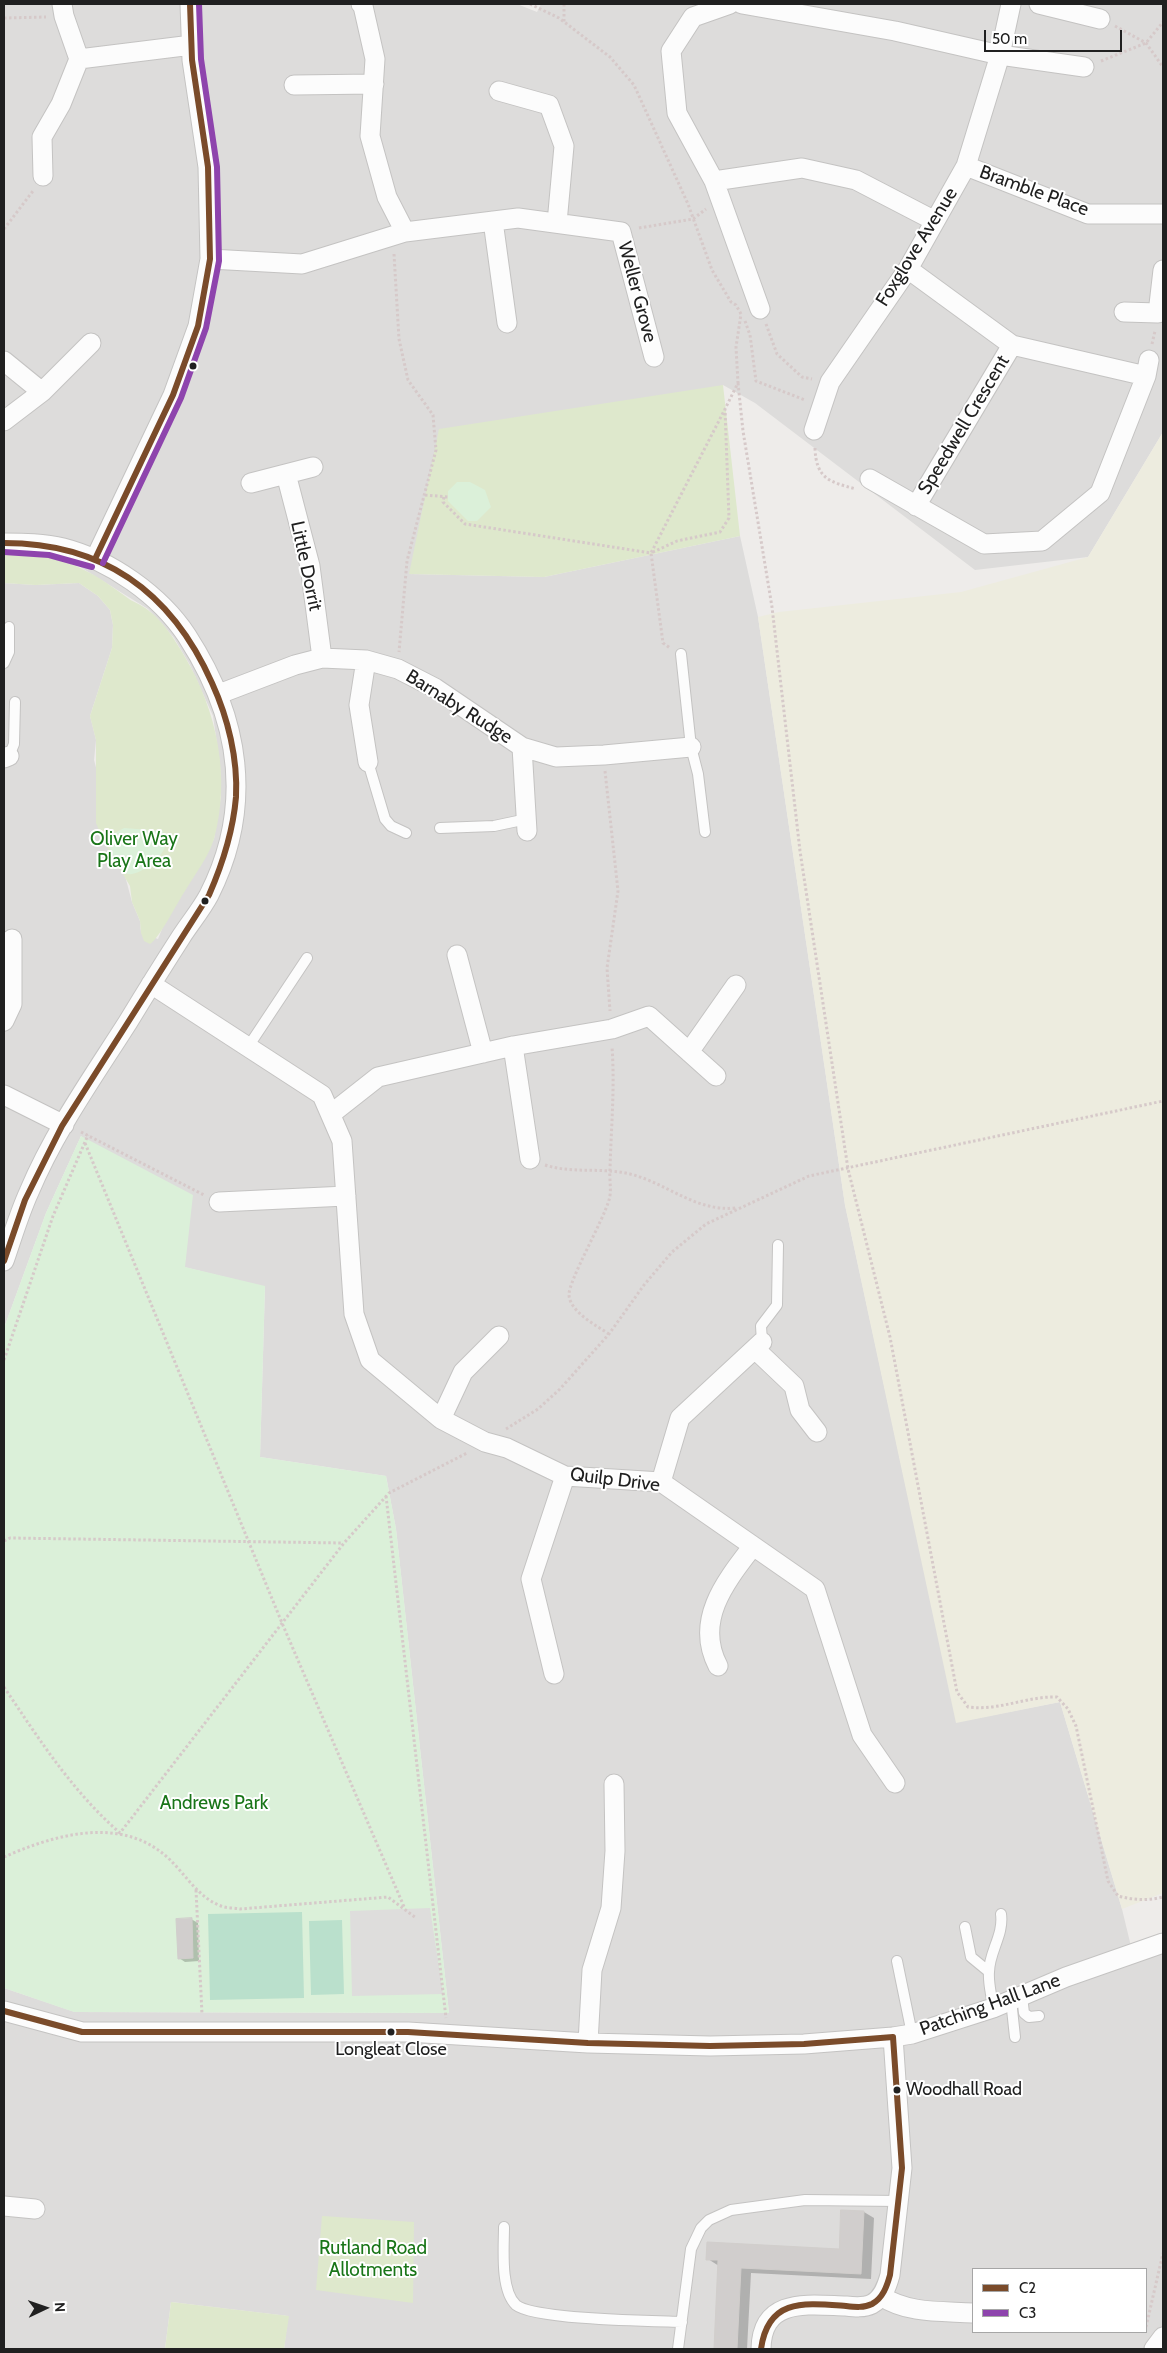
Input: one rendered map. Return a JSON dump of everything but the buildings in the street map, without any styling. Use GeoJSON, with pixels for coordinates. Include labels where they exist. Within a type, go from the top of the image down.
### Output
{"type":"FeatureCollection","features":[{"type":"Feature","properties":{"kind":"street"},"geometry":{"type":"LineString","coordinates":[[95,559],[173,395],[198,326],[210,258],[208,167],[192,45],[190,4]]}},
{"type":"Feature","properties":{"kind":"street"},"geometry":{"type":"LineString","coordinates":[[361,4],[375,59],[370,136],[398,234]]}},
{"type":"Feature","properties":{"kind":"street"},"geometry":{"type":"LineString","coordinates":[[730,4],[693,17],[671,52],[677,113],[714,181],[733,239],[760,309]]}},
{"type":"Feature","properties":{"kind":"street"},"geometry":{"type":"LineString","coordinates":[[742,4],[895,31],[1000,55],[1084,67]]}},
{"type":"Feature","properties":{"kind":"street","name":"Foxglove Avenue"},"geometry":{"type":"LineString","coordinates":[[814,430],[830,382],[908,269],[966,166],[1000,55],[1011,4]]}},
{"type":"Feature","properties":{"kind":"street"},"geometry":{"type":"LineString","coordinates":[[1039,4],[1100,19]]}},
{"type":"Feature","properties":{"kind":"street"},"geometry":{"type":"LineString","coordinates":[[43,176],[42,137],[61,104],[79,60],[63,10]]}},
{"type":"Feature","properties":{"kind":"street"},"geometry":{"type":"LineString","coordinates":[[79,60],[192,45]]}},
{"type":"Feature","properties":{"kind":"street"},"geometry":{"type":"LineString","coordinates":[[294,85],[374,84]]}},
{"type":"Feature","properties":{"kind":"street"},"geometry":{"type":"LineString","coordinates":[[499,91],[549,104],[564,146],[557,223]]}},
{"type":"Feature","properties":{"kind":"street","name":"Bramble Place"},"geometry":{"type":"LineString","coordinates":[[966,166],[1088,214],[1163,214]]}},
{"type":"Feature","properties":{"kind":"street"},"geometry":{"type":"LineString","coordinates":[[714,181],[802,168],[856,180],[935,221]]}},
{"type":"Feature","properties":{"kind":"street","name":"Weller Grove"},"geometry":{"type":"LineString","coordinates":[[210,258],[302,264],[398,234],[518,218],[622,232],[654,357]]}},
{"type":"Feature","properties":{"kind":"street"},"geometry":{"type":"LineString","coordinates":[[493,221],[507,323]]}},
{"type":"Feature","properties":{"kind":"street","name":"Speedwell Crescent"},"geometry":{"type":"LineString","coordinates":[[870,479],[984,544],[1042,541],[1100,493],[1148,368],[1012,345],[908,269]]}},
{"type":"Feature","properties":{"kind":"street"},"geometry":{"type":"LineString","coordinates":[[1124,312],[1158,313],[1163,270]]}},
{"type":"Feature","properties":{"kind":"street"},"geometry":{"type":"LineString","coordinates":[[4,421],[42,392],[91,343]]}},
{"type":"Feature","properties":{"kind":"street","name":"Speedwell Crescent"},"geometry":{"type":"LineString","coordinates":[[916,506],[1012,345]]}},
{"type":"Feature","properties":{"kind":"street"},"geometry":{"type":"LineString","coordinates":[[4,361],[42,392]]}},
{"type":"Feature","properties":{"kind":"street"},"geometry":{"type":"LineString","coordinates":[[250,483],[313,467]]}},
{"type":"Feature","properties":{"kind":"street","name":"Little Dorrit"},"geometry":{"type":"LineString","coordinates":[[286,474],[310,566],[322,658]]}},
{"type":"Feature","properties":{"kind":"street"},"geometry":{"type":"LineString","coordinates":[[4,543],[31,543],[62,548],[95,559],[158,601],[181,627],[206,664],[219,694],[231,731],[237,773],[235,813],[226,851],[209,895],[151,984],[64,1125],[29,1191],[4,1261]]}},
{"type":"Feature","properties":{"kind":"street","name":"Barnaby Rudge"},"geometry":{"type":"LineString","coordinates":[[219,694],[295,665],[322,658],[366,660],[398,669],[435,688],[522,747],[556,756],[604,755],[691,747]]}},
{"type":"Feature","properties":{"kind":"street"},"geometry":{"type":"LineString","coordinates":[[366,660],[359,705],[368,762]]}},
{"type":"Feature","properties":{"kind":"street","name":"Barnaby Rudge"},"geometry":{"type":"LineString","coordinates":[[522,747],[527,825]]}},
{"type":"Feature","properties":{"kind":"street"},"geometry":{"type":"LineString","coordinates":[[4,1021],[12,1004],[12,939]]}},
{"type":"Feature","properties":{"kind":"street"},"geometry":{"type":"LineString","coordinates":[[457,954],[483,1053]]}},
{"type":"Feature","properties":{"kind":"street","name":"Quilp Drive"},"geometry":{"type":"LineString","coordinates":[[151,984],[322,1095],[342,1141],[354,1314],[370,1360],[441,1419],[485,1442],[507,1448],[565,1476],[661,1482],[815,1589],[862,1736],[895,1783]]}},
{"type":"Feature","properties":{"kind":"street"},"geometry":{"type":"LineString","coordinates":[[689,1052],[736,985]]}},
{"type":"Feature","properties":{"kind":"street"},"geometry":{"type":"LineString","coordinates":[[331,1114],[378,1076],[513,1046],[612,1029],[649,1016],[716,1076]]}},
{"type":"Feature","properties":{"kind":"street"},"geometry":{"type":"LineString","coordinates":[[513,1046],[530,1160]]}},
{"type":"Feature","properties":{"kind":"street"},"geometry":{"type":"LineString","coordinates":[[4,1095],[64,1125]]}},
{"type":"Feature","properties":{"kind":"street"},"geometry":{"type":"LineString","coordinates":[[218,1202],[346,1196]]}},
{"type":"Feature","properties":{"kind":"street"},"geometry":{"type":"LineString","coordinates":[[441,1419],[462,1372],[500,1336]]}},
{"type":"Feature","properties":{"kind":"street"},"geometry":{"type":"LineString","coordinates":[[661,1482],[680,1418],[758,1345],[794,1386],[800,1410],[817,1432]]}},
{"type":"Feature","properties":{"kind":"street"},"geometry":{"type":"LineString","coordinates":[[554,1674],[531,1579],[565,1476]]}},
{"type":"Feature","properties":{"kind":"street"},"geometry":{"type":"LineString","coordinates":[[718,1666],[713,1656],[709,1635],[710,1614],[718,1595],[753,1546]]}},
{"type":"Feature","properties":{"kind":"street"},"geometry":{"type":"LineString","coordinates":[[588,2043],[592,1970],[611,1908],[616,1851],[614,1784]]}},
{"type":"Feature","properties":{"kind":"street","name":"Patching Hall Lane"},"geometry":{"type":"LineString","coordinates":[[4,2011],[82,2032],[203,2031],[447,2034],[588,2043],[710,2046],[804,2044],[902,2036],[993,2008],[1066,1977],[1163,1943]]}},
{"type":"Feature","properties":{"kind":"street"},"geometry":{"type":"LineString","coordinates":[[761,2349],[763,2331],[767,2323],[786,2309],[798,2305],[862,2307],[875,2303],[881,2296],[890,2275],[902,2168],[902,2036]]}},
{"type":"Feature","properties":{"kind":"street"},"geometry":{"type":"LineString","coordinates":[[4,2206],[35,2209]]}},
{"type":"Feature","properties":{"kind":"street"},"geometry":{"type":"LineString","coordinates":[[881,2296],[891,2303],[916,2310],[972,2312]]}},
{"type":"Feature","properties":{"kind":"street"},"geometry":{"type":"LineString","coordinates":[[1154,2349],[1163,2336]]}},
{"type":"Feature","properties":{"kind":"lane"},"geometry":{"type":"LineString","coordinates":[[4,663],[9,652],[9,627]]}},
{"type":"Feature","properties":{"kind":"lane"},"geometry":{"type":"LineString","coordinates":[[681,654],[691,747],[698,774],[706,832]]}},
{"type":"Feature","properties":{"kind":"lane"},"geometry":{"type":"LineString","coordinates":[[6,757],[14,744],[15,702]]}},
{"type":"Feature","properties":{"kind":"lane"},"geometry":{"type":"LineString","coordinates":[[368,762],[385,819],[392,826],[406,832]]}},
{"type":"Feature","properties":{"kind":"lane"},"geometry":{"type":"LineString","coordinates":[[440,828],[527,825]]}},
{"type":"Feature","properties":{"kind":"lane"},"geometry":{"type":"LineString","coordinates":[[248,1047],[307,958]]}},
{"type":"Feature","properties":{"kind":"lane"},"geometry":{"type":"LineString","coordinates":[[758,1345],[761,1326],[777,1305],[778,1245]]}},
{"type":"Feature","properties":{"kind":"lane"},"geometry":{"type":"LineString","coordinates":[[993,2008],[988,1971],[999,1937],[1002,1922],[1001,1914]]}},
{"type":"Feature","properties":{"kind":"lane"},"geometry":{"type":"LineString","coordinates":[[965,1927],[971,1958],[988,1971]]}},
{"type":"Feature","properties":{"kind":"lane"},"geometry":{"type":"LineString","coordinates":[[897,1961],[902,2036]]}},
{"type":"Feature","properties":{"kind":"lane"},"geometry":{"type":"LineString","coordinates":[[1017,1998],[1024,2014],[1029,2017],[1039,2016]]}},
{"type":"Feature","properties":{"kind":"lane"},"geometry":{"type":"LineString","coordinates":[[1015,2037],[1017,1998]]}},
{"type":"Feature","properties":{"kind":"lane"},"geometry":{"type":"LineString","coordinates":[[678,2349],[691,2249],[701,2228],[719,2213],[805,2200],[899,2202]]}},
{"type":"Feature","properties":{"kind":"lane"},"geometry":{"type":"LineString","coordinates":[[504,2227],[504,2275],[516,2304],[538,2312],[559,2315],[682,2322]]}},
{"type":"Feature","properties":{"kind":"path"},"geometry":{"type":"LineString","coordinates":[[530,4],[564,22],[610,57],[634,85],[693,219],[712,270],[731,302],[736,305]]}},
{"type":"Feature","properties":{"kind":"path"},"geometry":{"type":"LineString","coordinates":[[564,4],[564,22]]}},
{"type":"Feature","properties":{"kind":"path"},"geometry":{"type":"LineString","coordinates":[[4,18],[63,10]]}},
{"type":"Feature","properties":{"kind":"path"},"geometry":{"type":"LineString","coordinates":[[1100,19],[1146,43],[1163,66]]}},
{"type":"Feature","properties":{"kind":"path"},"geometry":{"type":"LineString","coordinates":[[1084,67],[1146,43],[1163,22]]}},
{"type":"Feature","properties":{"kind":"path"},"geometry":{"type":"LineString","coordinates":[[4,229],[43,176]]}},
{"type":"Feature","properties":{"kind":"path"},"geometry":{"type":"LineString","coordinates":[[622,232],[646,225],[693,219]]}},
{"type":"Feature","properties":{"kind":"path"},"geometry":{"type":"LineString","coordinates":[[398,234],[396,262],[399,339],[408,380],[433,415],[436,450],[407,562],[398,669]]}},
{"type":"Feature","properties":{"kind":"path"},"geometry":{"type":"LineString","coordinates":[[760,309],[777,354],[802,377],[830,382]]}},
{"type":"Feature","properties":{"kind":"path"},"geometry":{"type":"LineString","coordinates":[[1148,368],[1158,313]]}},
{"type":"Feature","properties":{"kind":"path"},"geometry":{"type":"LineString","coordinates":[[741,314],[736,347],[743,431],[772,607],[800,851],[848,1169],[890,1337],[957,1692],[968,1707],[985,1709],[1042,1696],[1057,1697],[1068,1709],[1076,1726],[1108,1881],[1118,1896],[1131,1900],[1153,1900],[1163,1897]]}},
{"type":"Feature","properties":{"kind":"path"},"geometry":{"type":"LineString","coordinates":[[681,654],[663,643],[651,552],[738,383]]}},
{"type":"Feature","properties":{"kind":"path"},"geometry":{"type":"LineString","coordinates":[[424,494],[446,497],[443,502],[465,524],[651,552],[677,541],[720,532],[729,518],[725,409]]}},
{"type":"Feature","properties":{"kind":"path"},"geometry":{"type":"LineString","coordinates":[[814,430],[815,464],[830,482],[857,490],[870,479]]}},
{"type":"Feature","properties":{"kind":"path"},"geometry":{"type":"LineString","coordinates":[[604,755],[618,891],[607,968],[612,1029],[613,1112],[610,1198],[596,1235],[571,1283],[569,1296],[585,1318],[609,1334]]}},
{"type":"Feature","properties":{"kind":"path"},"geometry":{"type":"LineString","coordinates":[[120,1833],[344,1543],[386,1496],[485,1442],[538,1409],[560,1389],[609,1334],[644,1285],[672,1252],[706,1224],[809,1176],[1163,1101]]}},
{"type":"Feature","properties":{"kind":"path"},"geometry":{"type":"LineString","coordinates":[[64,1125],[88,1135],[218,1202]]}},
{"type":"Feature","properties":{"kind":"path"},"geometry":{"type":"LineString","coordinates":[[4,1360],[53,1216],[88,1135]]}},
{"type":"Feature","properties":{"kind":"path"},"geometry":{"type":"LineString","coordinates":[[85,1143],[248,1542],[405,1909]]}},
{"type":"Feature","properties":{"kind":"path"},"geometry":{"type":"LineString","coordinates":[[530,1160],[556,1168],[610,1170],[650,1180],[692,1203],[722,1210],[739,1208]]}},
{"type":"Feature","properties":{"kind":"path"},"geometry":{"type":"LineString","coordinates":[[386,1496],[447,2034]]}},
{"type":"Feature","properties":{"kind":"path"},"geometry":{"type":"LineString","coordinates":[[4,1541],[10,1538],[344,1543]]}},
{"type":"Feature","properties":{"kind":"path"},"geometry":{"type":"LineString","coordinates":[[4,1687],[60,1769],[99,1815],[120,1833]]}},
{"type":"Feature","properties":{"kind":"path"},"geometry":{"type":"LineString","coordinates":[[4,1857],[64,1835],[101,1831],[120,1833],[144,1842],[166,1856],[196,1889],[221,1906],[240,1909],[388,1896],[416,1918]]}},
{"type":"Feature","properties":{"kind":"path"},"geometry":{"type":"LineString","coordinates":[[196,1889],[203,2031]]}},
{"type":"Feature","properties":{"kind":"path"},"geometry":{"type":"LineString","coordinates":[[1147,2323],[1163,2254]]}},
{"type":"Feature","properties":{"kind":"shaded area"},"geometry":{"type":"Polygon","coordinates":[[[4,4],[517,4],[537,12],[541,4],[1163,4],[1163,432],[1088,557],[975,570],[755,403],[723,385],[410,574],[544,577],[740,536],[758,617],[845,1205],[957,1722],[1060,1702],[1122,1909],[1135,1963],[1163,1951],[1163,2349],[284,2349],[288,2316],[171,2302],[165,2349],[4,2349],[4,1988],[75,2012],[449,2013],[396,1529],[386,1476],[260,1457],[265,1287],[184,1267],[186,1253],[81,1136],[46,1213],[4,1328],[4,583],[35,585],[79,583],[98,596],[110,610],[113,625],[112,648],[90,716],[96,740],[94,760],[132,902],[140,921],[141,933],[158,939],[164,924],[214,839],[221,796],[220,765],[213,716],[190,665],[174,638],[148,609],[77,565],[34,555],[4,555],[4,4]]]}},
{"type":"Feature","properties":{"kind":"shaded area"},"geometry":{"type":"Polygon","coordinates":[[[1163,432],[1163,1893],[1122,1909],[1060,1702],[956,1723],[845,1205],[758,617],[779,612],[961,592],[1088,557],[1163,432]]]}},
{"type":"Feature","properties":{"kind":"shaded area"},"geometry":{"type":"Polygon","coordinates":[[[430,1908],[443,1994],[352,1996],[350,1911],[430,1908]]]}},
{"type":"Feature","properties":{"kind":"green space"},"geometry":{"type":"Polygon","coordinates":[[[723,385],[740,536],[544,577],[409,574],[439,429],[723,385]]]}},
{"type":"Feature","properties":{"kind":"green space"},"geometry":{"type":"Polygon","coordinates":[[[457,482],[470,482],[485,490],[491,507],[477,521],[468,521],[448,501],[448,491],[457,482]]]}},
{"type":"Feature","properties":{"kind":"green space"},"geometry":{"type":"Polygon","coordinates":[[[4,555],[38,555],[69,563],[97,577],[145,608],[159,620],[173,638],[185,657],[205,699],[213,722],[221,768],[219,816],[214,839],[205,859],[168,920],[150,944],[144,941],[141,933],[140,921],[132,902],[130,886],[105,844],[96,823],[96,740],[90,716],[112,648],[113,625],[110,610],[98,596],[79,583],[35,585],[4,583],[4,555]]]}},
{"type":"Feature","properties":{"kind":"green space","name":"Oliver Way Play Area"},"geometry":{"type":"Polygon","coordinates":[[[124,828],[163,831],[165,847],[160,856],[144,869],[133,874],[125,872],[118,864],[106,838],[124,828]]]}},
{"type":"Feature","properties":{"kind":"green space","name":"Andrews Park"},"geometry":{"type":"Polygon","coordinates":[[[81,1136],[193,1195],[185,1267],[265,1286],[260,1457],[386,1476],[396,1529],[449,2013],[74,2012],[4,1988],[4,1328],[46,1213],[81,1136]]]}},
{"type":"Feature","properties":{"kind":"green space"},"geometry":{"type":"Polygon","coordinates":[[[302,1912],[304,1998],[210,2000],[208,1914],[302,1912]]]}},
{"type":"Feature","properties":{"kind":"green space"},"geometry":{"type":"Polygon","coordinates":[[[342,1920],[344,1994],[311,1995],[309,1921],[342,1920]]]}},
{"type":"Feature","properties":{"kind":"green space","name":"Rutland Road Allotments"},"geometry":{"type":"Polygon","coordinates":[[[322,2216],[414,2222],[413,2303],[316,2290],[322,2216]]]}},
{"type":"Feature","properties":{"kind":"green space"},"geometry":{"type":"Polygon","coordinates":[[[171,2302],[289,2316],[284,2349],[165,2349],[171,2302]]]}},
{"type":"Feature","properties":{"kind":"transit line","name":"C2"},"geometry":{"type":"LineString","coordinates":[[95,559],[173,395],[198,326],[210,259],[208,167],[192,60],[190,4]]}},
{"type":"Feature","properties":{"kind":"transit line","name":"C3"},"geometry":{"type":"LineString","coordinates":[[103,563],[181,398],[206,328],[219,261],[217,167],[201,59],[199,4]]}},
{"type":"Feature","properties":{"kind":"transit line","name":"C2"},"geometry":{"type":"LineString","coordinates":[[4,543],[40,545],[73,552],[103,564],[130,579],[155,599],[177,623],[196,651],[218,696],[234,753],[236,783],[235,810],[230,835],[219,871],[209,895],[62,1126],[25,1200],[4,1261]]}},
{"type":"Feature","properties":{"kind":"transit line","name":"C3"},"geometry":{"type":"LineString","coordinates":[[4,552],[49,555],[92,567]]}},
{"type":"Feature","properties":{"kind":"transit line","name":"C2"},"geometry":{"type":"LineString","coordinates":[[4,2011],[82,2032],[408,2032],[588,2043],[710,2046],[804,2044],[893,2037]]}},
{"type":"Feature","properties":{"kind":"transit line","name":"C2"},"geometry":{"type":"LineString","coordinates":[[761,2349],[765,2332],[771,2320],[780,2312],[790,2307],[816,2304],[866,2306],[879,2298],[886,2287],[890,2275],[902,2168],[893,2037]]}},
{"type":"Feature","properties":{"kind":"place","name":"Longleat Close"},"geometry":{"type":"Point","coordinates":[391,2032]}},
{"type":"Feature","properties":{"kind":"place","name":"Woodhall Road"},"geometry":{"type":"Point","coordinates":[897,2090]}}]}
